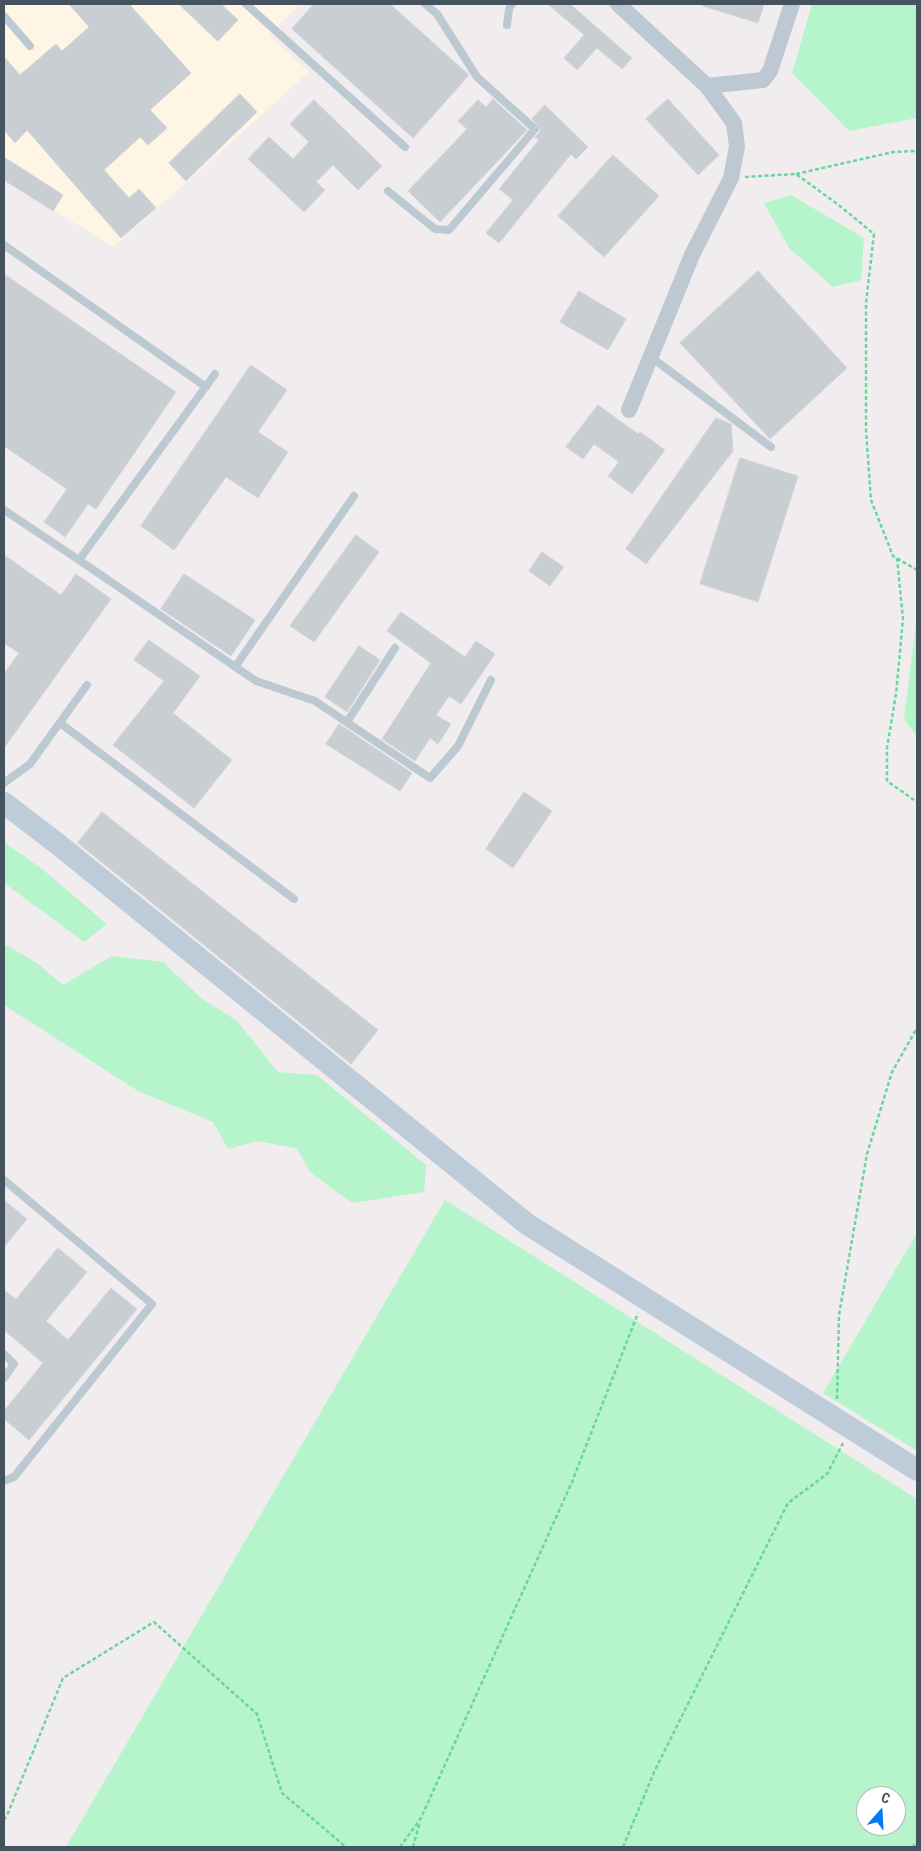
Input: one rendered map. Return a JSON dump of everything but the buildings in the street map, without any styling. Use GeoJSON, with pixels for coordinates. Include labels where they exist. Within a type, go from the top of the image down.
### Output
{"type":"FeatureCollection","features":[{"type":"Feature","properties":{"kind":"street"},"geometry":{"type":"LineString","coordinates":[[618,4],[707,86],[734,123],[737,147],[731,178],[692,255],[629,410]]}},
{"type":"Feature","properties":{"kind":"street"},"geometry":{"type":"LineString","coordinates":[[707,86],[763,80],[770,71],[792,4]]}},
{"type":"Feature","properties":{"kind":"street"},"geometry":{"type":"LineString","coordinates":[[4,803],[59,845],[498,1203],[527,1224],[917,1470]]}},
{"type":"Feature","properties":{"kind":"lane"},"geometry":{"type":"LineString","coordinates":[[246,4],[405,147]]}},
{"type":"Feature","properties":{"kind":"lane"},"geometry":{"type":"LineString","coordinates":[[388,191],[435,229],[449,230],[535,129],[477,77],[437,14],[425,4]]}},
{"type":"Feature","properties":{"kind":"lane"},"geometry":{"type":"LineString","coordinates":[[507,25],[509,9],[512,4]]}},
{"type":"Feature","properties":{"kind":"lane"},"geometry":{"type":"LineString","coordinates":[[4,16],[30,46]]}},
{"type":"Feature","properties":{"kind":"lane"},"geometry":{"type":"LineString","coordinates":[[4,245],[206,388]]}},
{"type":"Feature","properties":{"kind":"lane"},"geometry":{"type":"LineString","coordinates":[[651,356],[771,447]]}},
{"type":"Feature","properties":{"kind":"lane"},"geometry":{"type":"LineString","coordinates":[[79,560],[215,374]]}},
{"type":"Feature","properties":{"kind":"lane"},"geometry":{"type":"LineString","coordinates":[[235,666],[354,496]]}},
{"type":"Feature","properties":{"kind":"lane"},"geometry":{"type":"LineString","coordinates":[[4,510],[256,681],[315,701],[430,778],[458,746],[491,680]]}},
{"type":"Feature","properties":{"kind":"lane"},"geometry":{"type":"LineString","coordinates":[[347,722],[396,648]]}},
{"type":"Feature","properties":{"kind":"lane"},"geometry":{"type":"LineString","coordinates":[[4,783],[30,764],[87,685]]}},
{"type":"Feature","properties":{"kind":"lane"},"geometry":{"type":"LineString","coordinates":[[60,723],[294,898]]}},
{"type":"Feature","properties":{"kind":"lane"},"geometry":{"type":"LineString","coordinates":[[4,1180],[152,1304],[14,1477],[4,1481]]}},
{"type":"Feature","properties":{"kind":"lane"},"geometry":{"type":"LineString","coordinates":[[4,1354],[14,1364],[4,1378]]}},
{"type":"Feature","properties":{"kind":"path"},"geometry":{"type":"LineString","coordinates":[[731,178],[796,174],[893,152],[917,150]]}},
{"type":"Feature","properties":{"kind":"path"},"geometry":{"type":"LineString","coordinates":[[796,174],[874,234],[866,303],[866,431],[871,500],[893,556],[917,570]]}},
{"type":"Feature","properties":{"kind":"path"},"geometry":{"type":"LineString","coordinates":[[896,558],[903,619],[896,694],[887,748],[887,781],[917,802]]}},
{"type":"Feature","properties":{"kind":"path"},"geometry":{"type":"LineString","coordinates":[[623,1847],[655,1770],[788,1503],[827,1474],[842,1423],[838,1391],[839,1315],[867,1154],[892,1072],[917,1028]]}},
{"type":"Feature","properties":{"kind":"path"},"geometry":{"type":"LineString","coordinates":[[412,1847],[421,1818],[572,1482],[644,1298]]}},
{"type":"Feature","properties":{"kind":"path"},"geometry":{"type":"LineString","coordinates":[[4,1820],[62,1678],[154,1622],[257,1714],[282,1793],[346,1847]]}},
{"type":"Feature","properties":{"kind":"path"},"geometry":{"type":"LineString","coordinates":[[400,1847],[421,1818]]}},
{"type":"Feature","properties":{"kind":"path"},"geometry":{"type":"LineString","coordinates":[[913,1847],[917,1840]]}},
{"type":"Feature","properties":{"kind":"shaded area"},"geometry":{"type":"Polygon","coordinates":[[[4,4],[300,4],[269,35],[309,72],[114,247],[4,180],[4,4]]]}},
{"type":"Feature","properties":{"kind":"green space"},"geometry":{"type":"Polygon","coordinates":[[[812,4],[917,4],[917,118],[849,131],[792,73],[812,4]]]}},
{"type":"Feature","properties":{"kind":"green space"},"geometry":{"type":"Polygon","coordinates":[[[791,195],[864,238],[861,280],[833,287],[789,248],[764,203],[791,195]]]}},
{"type":"Feature","properties":{"kind":"green space"},"geometry":{"type":"Polygon","coordinates":[[[917,615],[917,737],[904,719],[917,615]]]}},
{"type":"Feature","properties":{"kind":"green space"},"geometry":{"type":"Polygon","coordinates":[[[4,842],[42,869],[107,924],[84,942],[4,883],[4,842]]]}},
{"type":"Feature","properties":{"kind":"green space"},"geometry":{"type":"Polygon","coordinates":[[[4,944],[37,963],[63,985],[112,956],[163,962],[200,997],[237,1021],[278,1072],[317,1075],[426,1165],[424,1192],[352,1203],[311,1173],[296,1148],[257,1141],[228,1149],[213,1122],[138,1091],[4,1005],[4,944]]]}},
{"type":"Feature","properties":{"kind":"green space"},"geometry":{"type":"Polygon","coordinates":[[[445,1200],[917,1499],[917,1847],[66,1847],[445,1200]]]}},
{"type":"Feature","properties":{"kind":"green space"},"geometry":{"type":"Polygon","coordinates":[[[917,1233],[917,1451],[823,1393],[917,1233]]]}}]}
